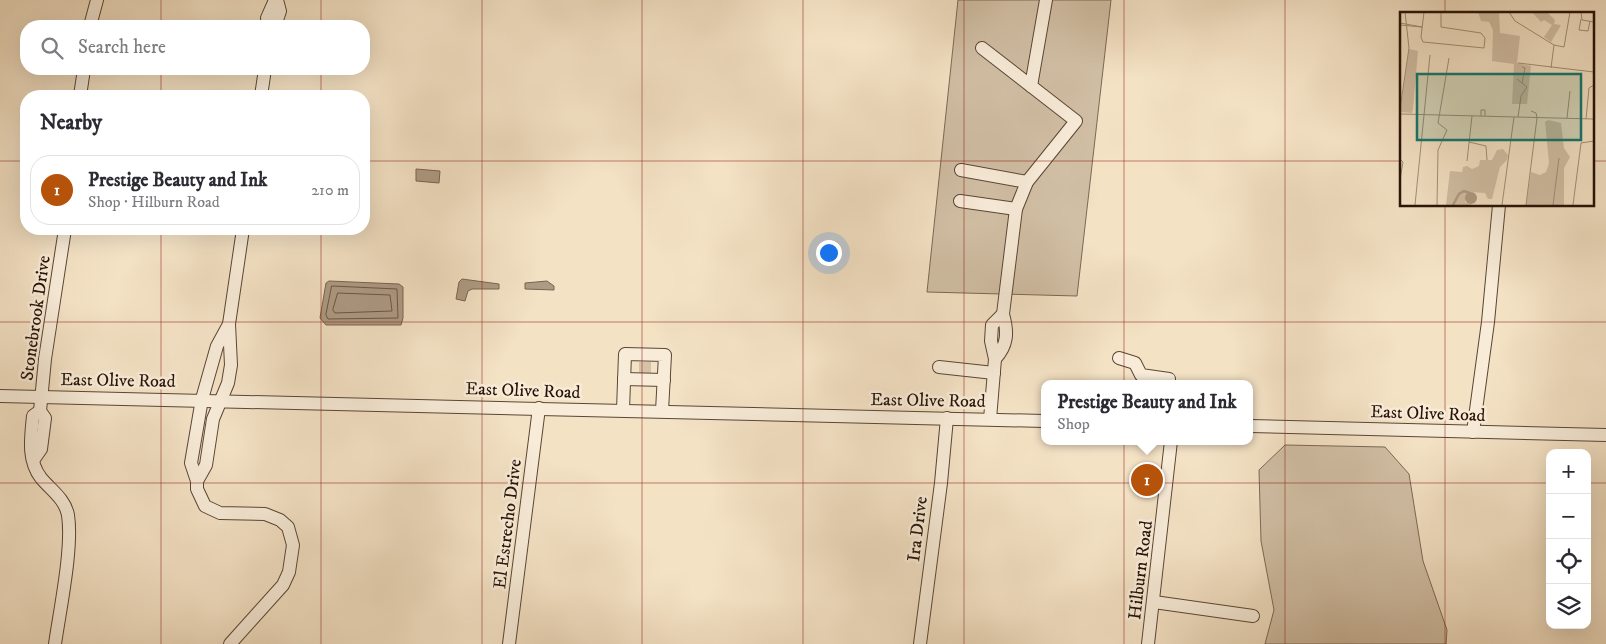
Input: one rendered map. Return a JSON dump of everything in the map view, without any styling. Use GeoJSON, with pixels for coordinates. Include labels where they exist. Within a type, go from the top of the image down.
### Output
{"type":"FeatureCollection","features":[{"type":"Feature","properties":{"kind":"street"},"geometry":{"type":"LineString","coordinates":[[92,20],[97,0]]}},
{"type":"Feature","properties":{"kind":"street"},"geometry":{"type":"LineString","coordinates":[[267,20],[276,0]]}},
{"type":"Feature","properties":{"kind":"street"},"geometry":{"type":"LineString","coordinates":[[276,0],[280,11],[277,20]]}},
{"type":"Feature","properties":{"kind":"street"},"geometry":{"type":"LineString","coordinates":[[1031,86],[1046,0]]}},
{"type":"Feature","properties":{"kind":"street"},"geometry":{"type":"LineString","coordinates":[[982,48],[1076,121],[1027,182],[1016,209],[1003,314],[992,325],[991,341],[995,359],[990,420]]}},
{"type":"Feature","properties":{"kind":"street"},"geometry":{"type":"LineString","coordinates":[[81,90],[83,75]]}},
{"type":"Feature","properties":{"kind":"street"},"geometry":{"type":"LineString","coordinates":[[262,90],[264,75]]}},
{"type":"Feature","properties":{"kind":"street"},"geometry":{"type":"LineString","coordinates":[[961,170],[1027,182]]}},
{"type":"Feature","properties":{"kind":"street"},"geometry":{"type":"LineString","coordinates":[[960,200],[1016,209]]}},
{"type":"Feature","properties":{"kind":"street"},"geometry":{"type":"LineString","coordinates":[[1473,432],[1488,322],[1499,206]]}},
{"type":"Feature","properties":{"kind":"street","name":"Stonebrook Drive"},"geometry":{"type":"LineString","coordinates":[[56,644],[69,534],[68,512],[57,493],[36,469],[34,459],[41,449],[45,418],[40,411],[45,359],[64,235]]}},
{"type":"Feature","properties":{"kind":"street"},"geometry":{"type":"LineString","coordinates":[[197,481],[206,465],[213,419],[228,383],[231,365],[229,324],[242,235]]}},
{"type":"Feature","properties":{"kind":"street"},"geometry":{"type":"LineString","coordinates":[[229,324],[218,346],[202,399],[191,463],[200,498],[212,510],[220,513],[272,516],[288,527],[293,545],[289,572],[283,585],[230,644]]}},
{"type":"Feature","properties":{"kind":"street"},"geometry":{"type":"LineString","coordinates":[[623,410],[625,354],[664,380]]}},
{"type":"Feature","properties":{"kind":"street"},"geometry":{"type":"LineString","coordinates":[[624,379],[665,354],[662,411]]}},
{"type":"Feature","properties":{"kind":"street"},"geometry":{"type":"LineString","coordinates":[[1119,358],[1135,363],[1141,375],[1163,380]]}},
{"type":"Feature","properties":{"kind":"street"},"geometry":{"type":"LineString","coordinates":[[939,367],[994,373]]}},
{"type":"Feature","properties":{"kind":"street","name":"East Olive Road"},"geometry":{"type":"LineString","coordinates":[[0,396],[202,399],[1041,421]]}},
{"type":"Feature","properties":{"kind":"street","name":"El Estrecho Drive"},"geometry":{"type":"LineString","coordinates":[[509,644],[539,408]]}},
{"type":"Feature","properties":{"kind":"street","name":"Ira Drive"},"geometry":{"type":"LineString","coordinates":[[920,644],[947,418]]}},
{"type":"Feature","properties":{"kind":"street","name":"East Olive Road"},"geometry":{"type":"LineString","coordinates":[[1253,426],[1606,435]]}},
{"type":"Feature","properties":{"kind":"street","name":"Hilburn Road"},"geometry":{"type":"LineString","coordinates":[[1148,644],[1172,445]]}},
{"type":"Feature","properties":{"kind":"street"},"geometry":{"type":"LineString","coordinates":[[1154,602],[1253,616]]}},
{"type":"Feature","properties":{"kind":"shaded area"},"geometry":{"type":"Polygon","coordinates":[[[958,0],[1111,0],[1077,296],[927,292],[958,0]]]}},
{"type":"Feature","properties":{"kind":"shaded area"},"geometry":{"type":"Polygon","coordinates":[[[1285,445],[1385,447],[1409,474],[1423,561],[1447,630],[1446,644],[1265,644],[1274,610],[1261,541],[1259,470],[1285,445]]]}},
{"type":"Feature","properties":{"kind":"water"},"geometry":{"type":"Polygon","coordinates":[[[416,169],[440,171],[439,183],[416,181],[416,169]]]}},
{"type":"Feature","properties":{"kind":"water"},"geometry":{"type":"Polygon","coordinates":[[[462,279],[499,284],[499,289],[472,289],[468,291],[465,301],[456,299],[459,282],[462,279]]]}},
{"type":"Feature","properties":{"kind":"water"},"geometry":{"type":"Polygon","coordinates":[[[329,281],[399,284],[403,287],[403,318],[401,325],[326,325],[320,318],[326,283],[329,281]]]}},
{"type":"Feature","properties":{"kind":"water"},"geometry":{"type":"Polygon","coordinates":[[[547,281],[554,286],[554,290],[525,289],[525,283],[547,281]]]}},
{"type":"Feature","properties":{"kind":"tunnel"},"geometry":{"type":"LineString","coordinates":[[645,362],[645,373]]}},
{"type":"Feature","properties":{"kind":"place","name":"Prestige Beauty and Ink"},"geometry":{"type":"Point","coordinates":[1147,480]}}]}
